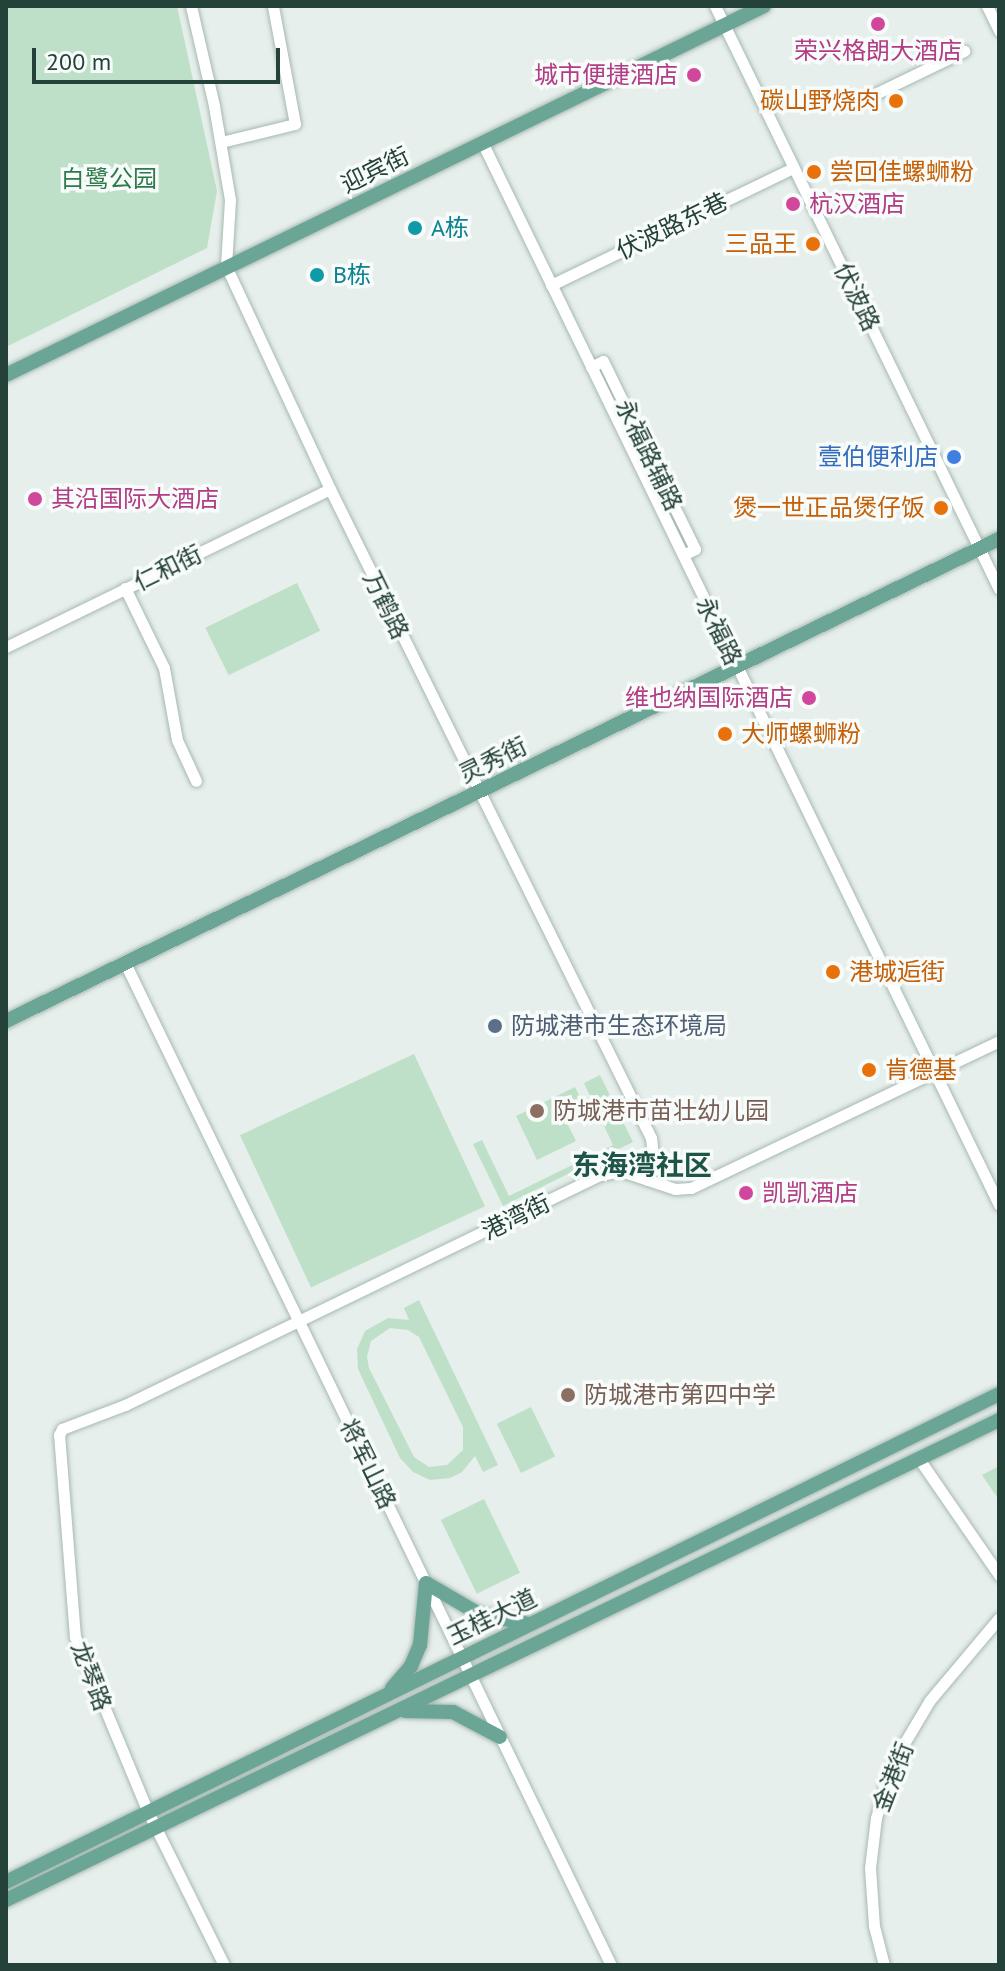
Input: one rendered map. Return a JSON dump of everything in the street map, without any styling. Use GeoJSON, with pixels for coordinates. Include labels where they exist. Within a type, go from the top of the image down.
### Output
{"type":"FeatureCollection","features":[{"type":"Feature","properties":{"kind":"main road","name":"迎宾街"},"geometry":{"type":"LineString","coordinates":[[6,375],[764,6]]}},
{"type":"Feature","properties":{"kind":"main road","name":"灵秀街"},"geometry":{"type":"LineString","coordinates":[[6,1021],[999,539]]}},
{"type":"Feature","properties":{"kind":"main road","name":"玉桂大道"},"geometry":{"type":"LineString","coordinates":[[6,1882],[999,1394]]}},
{"type":"Feature","properties":{"kind":"main road","name":"玉桂大道"},"geometry":{"type":"LineString","coordinates":[[6,1900],[999,1420]]}},
{"type":"Feature","properties":{"kind":"main road"},"geometry":{"type":"LineString","coordinates":[[386,1694],[411,1666],[420,1645],[426,1583],[479,1614],[529,1624]]}},
{"type":"Feature","properties":{"kind":"main road"},"geometry":{"type":"LineString","coordinates":[[396,1711],[429,1709],[453,1712],[500,1737]]}},
{"type":"Feature","properties":{"kind":"street","name":"万鹤路"},"geometry":{"type":"LineString","coordinates":[[191,6],[221,142],[230,200],[226,266],[330,489],[651,1138],[654,1161],[647,1180]]}},
{"type":"Feature","properties":{"kind":"street"},"geometry":{"type":"LineString","coordinates":[[221,142],[295,124],[273,6]]}},
{"type":"Feature","properties":{"kind":"street","name":"伏波路"},"geometry":{"type":"LineString","coordinates":[[715,6],[999,589]]}},
{"type":"Feature","properties":{"kind":"street"},"geometry":{"type":"LineString","coordinates":[[987,6],[999,31]]}},
{"type":"Feature","properties":{"kind":"street"},"geometry":{"type":"LineString","coordinates":[[877,93],[964,51]]}},
{"type":"Feature","properties":{"kind":"street"},"geometry":{"type":"LineString","coordinates":[[482,142],[551,285]]}},
{"type":"Feature","properties":{"kind":"street","name":"伏波路东巷"},"geometry":{"type":"LineString","coordinates":[[551,285],[793,168]]}},
{"type":"Feature","properties":{"kind":"street","name":"永福路辅路"},"geometry":{"type":"LineString","coordinates":[[551,285],[591,367],[603,361],[695,549],[683,555]]}},
{"type":"Feature","properties":{"kind":"street","name":"仁和街"},"geometry":{"type":"LineString","coordinates":[[6,647],[330,489]]}},
{"type":"Feature","properties":{"kind":"street","name":"永福路"},"geometry":{"type":"LineString","coordinates":[[683,555],[999,1205]]}},
{"type":"Feature","properties":{"kind":"street"},"geometry":{"type":"LineString","coordinates":[[125,588],[164,668],[177,740],[196,781]]}},
{"type":"Feature","properties":{"kind":"street","name":"将军山路"},"geometry":{"type":"LineString","coordinates":[[125,963],[611,1965]]}},
{"type":"Feature","properties":{"kind":"street","name":"港湾街"},"geometry":{"type":"LineString","coordinates":[[125,1405],[600,1175],[621,1171],[675,1189],[702,1183],[999,1041]]}},
{"type":"Feature","properties":{"kind":"street","name":"龙琴路"},"geometry":{"type":"LineString","coordinates":[[125,1405],[62,1429],[59,1435],[75,1637],[148,1812],[224,1965]]}},
{"type":"Feature","properties":{"kind":"street"},"geometry":{"type":"LineString","coordinates":[[919,1459],[999,1575]]}},
{"type":"Feature","properties":{"kind":"street","name":"金港街"},"geometry":{"type":"LineString","coordinates":[[884,1965],[874,1926],[870,1868],[876,1818],[885,1786],[896,1757],[930,1700],[999,1618]]}},
{"type":"Feature","properties":{"kind":"green space","name":"白鹭公园"},"geometry":{"type":"Polygon","coordinates":[[[6,6],[177,6],[217,191],[207,248],[6,347],[6,6]]]}},
{"type":"Feature","properties":{"kind":"green space"},"geometry":{"type":"Polygon","coordinates":[[[297,583],[320,631],[229,675],[205,628],[297,583]]]}},
{"type":"Feature","properties":{"kind":"green space"},"geometry":{"type":"Polygon","coordinates":[[[414,1054],[485,1206],[311,1287],[240,1135],[414,1054]]]}},
{"type":"Feature","properties":{"kind":"green space"},"geometry":{"type":"Polygon","coordinates":[[[600,1075],[633,1142],[503,1206],[473,1144],[482,1140],[509,1196],[613,1145],[584,1083],[600,1075]]]}},
{"type":"Feature","properties":{"kind":"green space"},"geometry":{"type":"Polygon","coordinates":[[[575,1087],[586,1109],[565,1119],[576,1141],[537,1160],[516,1116],[575,1087]]]}},
{"type":"Feature","properties":{"kind":"green space"},"geometry":{"type":"Polygon","coordinates":[[[419,1300],[498,1465],[483,1472],[475,1456],[462,1472],[450,1478],[430,1480],[413,1472],[400,1458],[358,1369],[357,1349],[365,1331],[388,1318],[409,1320],[404,1308],[419,1300]],[[390,1328],[371,1341],[367,1357],[369,1368],[414,1457],[429,1467],[447,1465],[463,1450],[463,1427],[419,1337],[408,1330],[390,1328]]]}},
{"type":"Feature","properties":{"kind":"green space"},"geometry":{"type":"Polygon","coordinates":[[[531,1407],[555,1456],[521,1473],[497,1424],[531,1407]]]}},
{"type":"Feature","properties":{"kind":"green space"},"geometry":{"type":"Polygon","coordinates":[[[999,1466],[999,1500],[982,1475],[999,1466]]]}},
{"type":"Feature","properties":{"kind":"green space"},"geometry":{"type":"Polygon","coordinates":[[[484,1499],[520,1573],[477,1594],[441,1520],[484,1499]]]}},
{"type":"Feature","properties":{"kind":"place","name":"荣兴格朗大酒店"},"geometry":{"type":"Point","coordinates":[878,24]}},
{"type":"Feature","properties":{"kind":"place","name":"城市便捷酒店"},"geometry":{"type":"Point","coordinates":[694,75]}},
{"type":"Feature","properties":{"kind":"place","name":"碳山野烧肉"},"geometry":{"type":"Point","coordinates":[896,101]}},
{"type":"Feature","properties":{"kind":"place","name":"尝回佳螺蛳粉"},"geometry":{"type":"Point","coordinates":[814,172]}},
{"type":"Feature","properties":{"kind":"place","name":"杭汉酒店"},"geometry":{"type":"Point","coordinates":[793,204]}},
{"type":"Feature","properties":{"kind":"place","name":"A栋"},"geometry":{"type":"Point","coordinates":[415,228]}},
{"type":"Feature","properties":{"kind":"place","name":"三品王"},"geometry":{"type":"Point","coordinates":[813,244]}},
{"type":"Feature","properties":{"kind":"place","name":"B栋"},"geometry":{"type":"Point","coordinates":[317,275]}},
{"type":"Feature","properties":{"kind":"place","name":"壹伯便利店"},"geometry":{"type":"Point","coordinates":[954,457]}},
{"type":"Feature","properties":{"kind":"place","name":"其沿国际大酒店"},"geometry":{"type":"Point","coordinates":[35,499]}},
{"type":"Feature","properties":{"kind":"place","name":"煲一世正品煲仔饭"},"geometry":{"type":"Point","coordinates":[941,508]}},
{"type":"Feature","properties":{"kind":"place","name":"维也纳国际酒店"},"geometry":{"type":"Point","coordinates":[809,698]}},
{"type":"Feature","properties":{"kind":"place","name":"大师螺蛳粉"},"geometry":{"type":"Point","coordinates":[725,734]}},
{"type":"Feature","properties":{"kind":"place","name":"港城逅街"},"geometry":{"type":"Point","coordinates":[833,972]}},
{"type":"Feature","properties":{"kind":"place","name":"防城港市生态环境局"},"geometry":{"type":"Point","coordinates":[495,1026]}},
{"type":"Feature","properties":{"kind":"place","name":"肯德基"},"geometry":{"type":"Point","coordinates":[869,1070]}},
{"type":"Feature","properties":{"kind":"place","name":"防城港市苗壮幼儿园"},"geometry":{"type":"Point","coordinates":[537,1111]}},
{"type":"Feature","properties":{"kind":"place","name":"凯凯酒店"},"geometry":{"type":"Point","coordinates":[746,1193]}},
{"type":"Feature","properties":{"kind":"place","name":"防城港市第四中学"},"geometry":{"type":"Point","coordinates":[568,1395]}},
{"type":"Feature","properties":{"kind":"district","name":"东海湾社区"},"geometry":{"type":"Point","coordinates":[642,1165]}}]}
